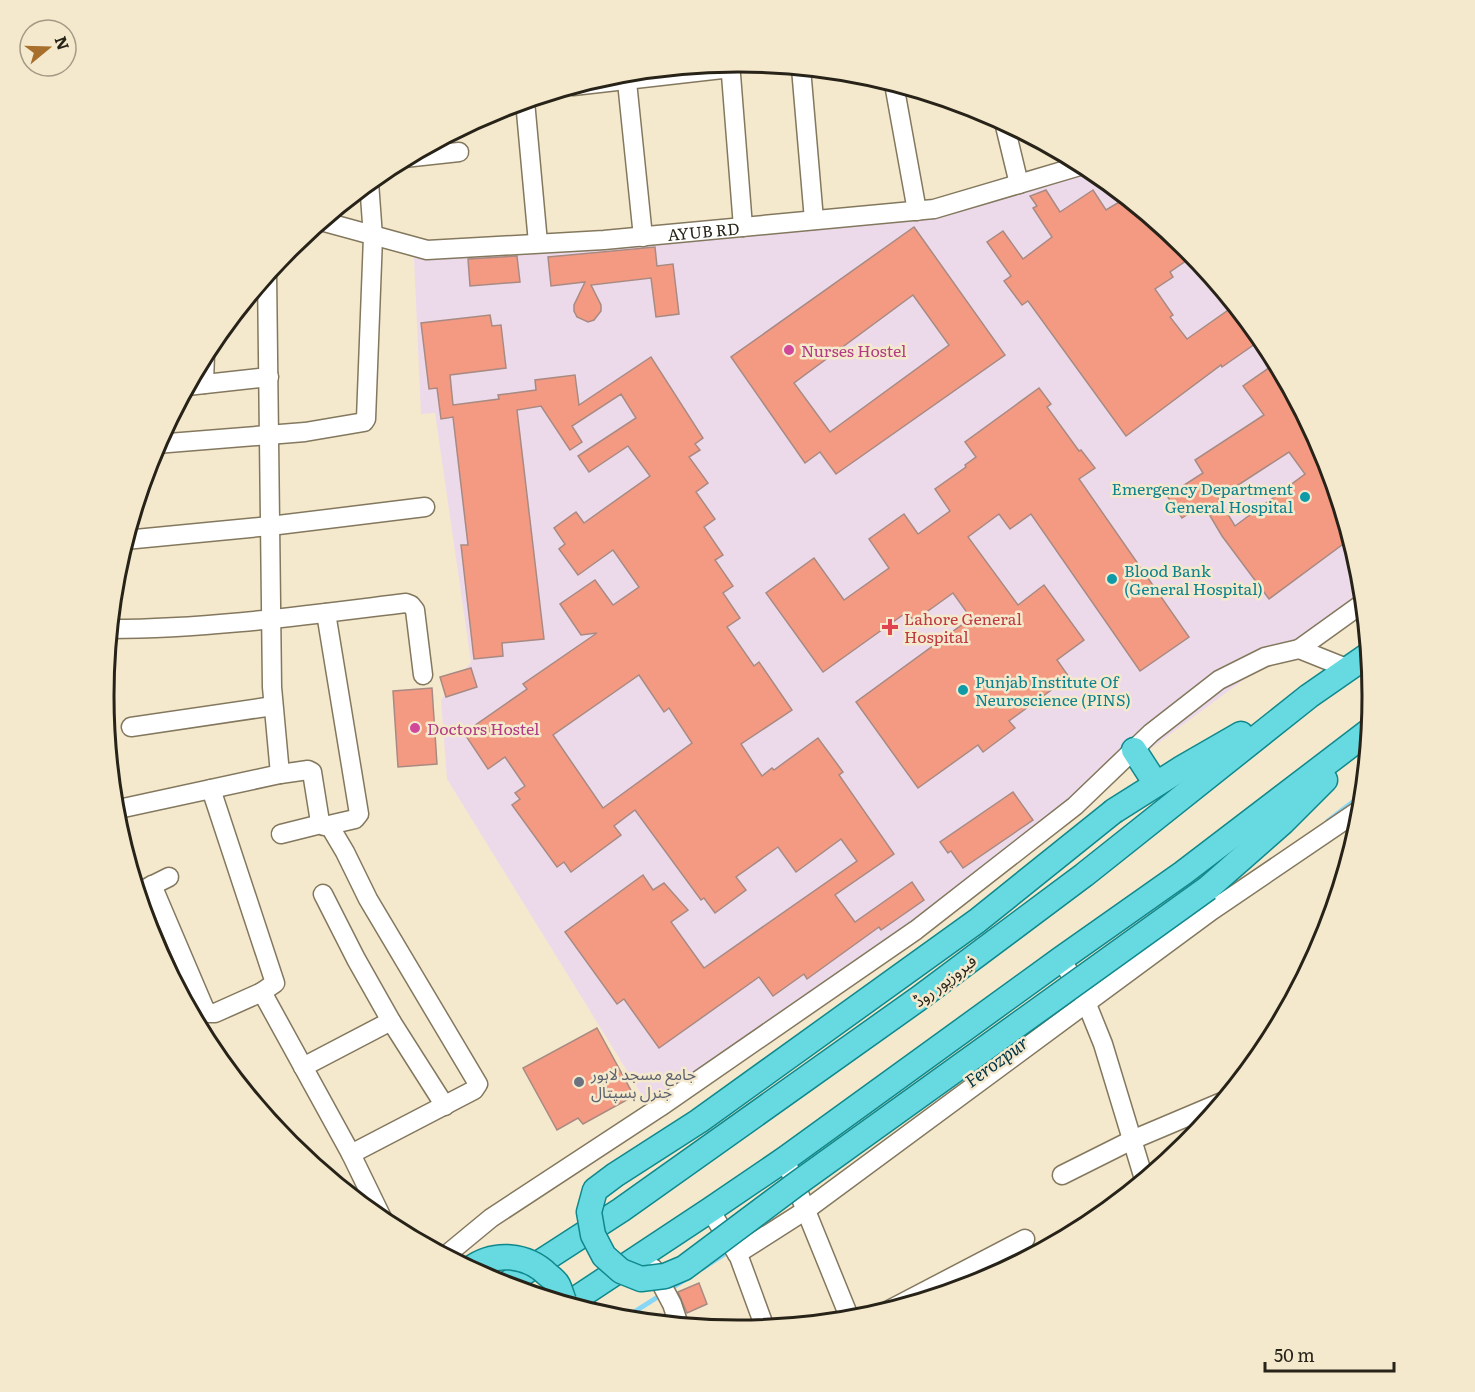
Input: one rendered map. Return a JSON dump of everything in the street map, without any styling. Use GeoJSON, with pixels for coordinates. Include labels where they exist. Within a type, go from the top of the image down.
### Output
{"type":"FeatureCollection","features":[{"type":"Feature","properties":{"kind":"main road","name":"فیروزپور روڈ"},"geometry":{"type":"LineString","coordinates":[[515,1279],[621,1210],[918,999],[1084,874],[1309,696],[1358,662]]}},
{"type":"Feature","properties":{"kind":"main road"},"geometry":{"type":"LineString","coordinates":[[1309,696],[1156,784],[1114,811],[977,921],[708,1114],[595,1190],[589,1212],[593,1235],[604,1256],[621,1271],[641,1279],[665,1276],[684,1268],[795,1185],[1208,888],[1284,822],[1359,742]]}},
{"type":"Feature","properties":{"kind":"main road"},"geometry":{"type":"LineString","coordinates":[[574,1299],[784,1159],[1183,873],[1360,738]]}},
{"type":"Feature","properties":{"kind":"main road"},"geometry":{"type":"LineString","coordinates":[[1134,750],[1156,784]]}},
{"type":"Feature","properties":{"kind":"main road"},"geometry":{"type":"LineString","coordinates":[[478,1263],[504,1256],[524,1259],[540,1266],[557,1284],[562,1295]]}},
{"type":"Feature","properties":{"kind":"street"},"geometry":{"type":"LineString","coordinates":[[732,72],[743,227]]}},
{"type":"Feature","properties":{"kind":"street"},"geometry":{"type":"LineString","coordinates":[[802,75],[814,220]]}},
{"type":"Feature","properties":{"kind":"street"},"geometry":{"type":"LineString","coordinates":[[627,82],[643,237]]}},
{"type":"Feature","properties":{"kind":"street"},"geometry":{"type":"LineString","coordinates":[[895,92],[917,211]]}},
{"type":"Feature","properties":{"kind":"street"},"geometry":{"type":"LineString","coordinates":[[526,109],[538,243]]}},
{"type":"Feature","properties":{"kind":"street"},"geometry":{"type":"LineString","coordinates":[[1007,133],[1019,184]]}},
{"type":"Feature","properties":{"kind":"street"},"geometry":{"type":"LineString","coordinates":[[426,156],[459,152]]}},
{"type":"Feature","properties":{"kind":"street","name":"AYUB RD"},"geometry":{"type":"LineString","coordinates":[[330,224],[427,250],[604,240],[934,209],[1071,169]]}},
{"type":"Feature","properties":{"kind":"street"},"geometry":{"type":"LineString","coordinates":[[167,443],[305,432],[361,424],[366,419],[373,237],[370,192]]}},
{"type":"Feature","properties":{"kind":"street"},"geometry":{"type":"LineString","coordinates":[[267,286],[273,706],[280,774]]}},
{"type":"Feature","properties":{"kind":"street"},"geometry":{"type":"LineString","coordinates":[[197,385],[269,377]]}},
{"type":"Feature","properties":{"kind":"street"},"geometry":{"type":"LineString","coordinates":[[134,539],[270,526],[425,507]]}},
{"type":"Feature","properties":{"kind":"street"},"geometry":{"type":"LineString","coordinates":[[118,629],[272,619],[406,603],[415,610],[423,675]]}},
{"type":"Feature","properties":{"kind":"street"},"geometry":{"type":"LineString","coordinates":[[1299,650],[1355,609]]}},
{"type":"Feature","properties":{"kind":"street"},"geometry":{"type":"LineString","coordinates":[[282,834],[355,819],[360,814],[326,613]]}},
{"type":"Feature","properties":{"kind":"street"},"geometry":{"type":"LineString","coordinates":[[452,1250],[491,1218],[660,1107],[916,930],[1075,806],[1151,733],[1219,680],[1265,657],[1299,650],[1358,662]]}},
{"type":"Feature","properties":{"kind":"street"},"geometry":{"type":"LineString","coordinates":[[132,727],[273,706]]}},
{"type":"Feature","properties":{"kind":"street"},"geometry":{"type":"LineString","coordinates":[[124,808],[280,774],[308,770],[312,772],[325,824],[345,852],[368,899],[478,1084],[474,1090],[445,1106],[351,1154]]}},
{"type":"Feature","properties":{"kind":"street"},"geometry":{"type":"LineString","coordinates":[[169,877],[145,889],[208,1013],[215,1013],[273,985],[275,980],[211,789]]}},
{"type":"Feature","properties":{"kind":"street"},"geometry":{"type":"LineString","coordinates":[[737,1254],[806,1210],[1211,911],[1349,820]]}},
{"type":"Feature","properties":{"kind":"street"},"geometry":{"type":"LineString","coordinates":[[323,894],[391,1021],[445,1106]]}},
{"type":"Feature","properties":{"kind":"street"},"geometry":{"type":"LineString","coordinates":[[1061,959],[1086,1002],[1103,1044],[1142,1171]]}},
{"type":"Feature","properties":{"kind":"street"},"geometry":{"type":"LineString","coordinates":[[262,992],[351,1154],[375,1203]]}},
{"type":"Feature","properties":{"kind":"street"},"geometry":{"type":"LineString","coordinates":[[303,1067],[391,1021]]}},
{"type":"Feature","properties":{"kind":"street"},"geometry":{"type":"LineString","coordinates":[[1062,1175],[1132,1140],[1205,1109]]}},
{"type":"Feature","properties":{"kind":"street"},"geometry":{"type":"LineString","coordinates":[[784,1159],[846,1310]]}},
{"type":"Feature","properties":{"kind":"street"},"geometry":{"type":"LineString","coordinates":[[710,1210],[737,1254],[762,1319]]}},
{"type":"Feature","properties":{"kind":"street"},"geometry":{"type":"LineString","coordinates":[[926,1291],[1025,1239]]}},
{"type":"Feature","properties":{"kind":"street"},"geometry":{"type":"LineString","coordinates":[[645,1253],[672,1304],[676,1317]]}},
{"type":"Feature","properties":{"kind":"shaded area","name":"Lahore General Hospital"},"geometry":{"type":"Polygon","coordinates":[[[1082,176],[1149,227],[1179,255],[1233,316],[1278,384],[1297,420],[1328,495],[1350,574],[1354,598],[1033,836],[709,1067],[645,1100],[447,779],[441,700],[471,662],[435,413],[421,414],[414,258],[949,214],[1082,176]]]}},
{"type":"Feature","properties":{"kind":"building"},"geometry":{"type":"Polygon","coordinates":[[[1046,190],[1060,212],[1093,190],[1106,210],[1119,202],[1185,262],[1170,272],[1173,277],[1155,289],[1173,315],[1170,317],[1187,339],[1228,310],[1253,345],[1222,367],[1221,365],[1126,436],[1028,301],[1022,305],[1004,281],[1011,276],[987,242],[1003,231],[1023,259],[1052,237],[1033,208],[1037,206],[1030,196],[1046,190]]]}},
{"type":"Feature","properties":{"kind":"building","name":"Nurses Hostel"},"geometry":{"type":"Polygon","coordinates":[[[914,227],[1005,355],[836,474],[820,452],[805,463],[731,357],[914,227]],[[913,295],[794,383],[830,432],[949,345],[913,295]]]}},
{"type":"Feature","properties":{"kind":"building"},"geometry":{"type":"Polygon","coordinates":[[[655,247],[657,266],[673,264],[679,314],[656,317],[651,278],[591,285],[601,305],[601,311],[594,320],[588,322],[577,317],[574,311],[574,305],[585,282],[551,286],[548,257],[655,247]]]}},
{"type":"Feature","properties":{"kind":"building"},"geometry":{"type":"Polygon","coordinates":[[[517,256],[520,282],[470,286],[468,259],[517,256]]]}},
{"type":"Feature","properties":{"kind":"building"},"geometry":{"type":"Polygon","coordinates":[[[490,315],[492,326],[501,325],[506,368],[450,375],[453,405],[499,399],[498,395],[536,390],[535,380],[575,375],[579,405],[651,357],[703,438],[695,444],[700,450],[689,457],[708,483],[696,492],[715,519],[704,527],[723,555],[715,560],[733,586],[723,593],[740,618],[727,627],[754,666],[759,662],[792,710],[741,744],[762,776],[818,738],[843,772],[839,775],[894,854],[835,895],[855,922],[912,882],[924,900],[881,930],[879,927],[807,979],[804,974],[773,996],[759,977],[659,1048],[624,999],[617,1004],[565,932],[643,875],[653,890],[664,883],[688,910],[671,922],[704,968],[857,861],[841,839],[796,872],[778,847],[736,877],[746,890],[715,913],[704,898],[701,900],[635,810],[614,826],[621,835],[571,872],[564,862],[557,867],[512,805],[520,799],[515,793],[525,786],[505,757],[488,769],[464,733],[527,689],[523,684],[597,633],[581,635],[560,604],[595,580],[613,605],[639,587],[613,550],[578,575],[559,549],[565,544],[554,528],[576,512],[584,523],[650,476],[628,446],[589,472],[578,456],[636,418],[621,394],[572,426],[582,442],[570,450],[541,406],[517,410],[544,639],[502,643],[503,656],[474,659],[461,545],[468,545],[453,417],[441,419],[437,388],[429,389],[421,323],[490,315]],[[639,675],[553,735],[603,808],[692,743],[669,708],[664,712],[639,675]]]}},
{"type":"Feature","properties":{"kind":"building"},"geometry":{"type":"Polygon","coordinates":[[[1268,368],[1297,420],[1314,457],[1343,544],[1269,599],[1222,536],[1203,504],[1182,518],[1167,496],[1203,473],[1195,460],[1264,415],[1243,386],[1268,368]],[[1289,452],[1218,498],[1235,526],[1305,474],[1289,452]]]}},
{"type":"Feature","properties":{"kind":"building"},"geometry":{"type":"Polygon","coordinates":[[[1039,388],[1051,404],[1047,407],[1079,451],[1081,450],[1095,468],[1079,479],[1189,637],[1140,671],[1031,514],[1010,529],[999,514],[968,537],[1018,605],[1044,585],[1084,640],[1057,660],[1069,677],[1009,721],[1015,728],[983,752],[978,745],[918,788],[856,702],[971,618],[953,593],[914,621],[907,612],[823,672],[766,593],[814,558],[844,600],[889,568],[869,539],[904,514],[918,534],[950,511],[935,489],[976,457],[965,442],[1039,388]]]}},
{"type":"Feature","properties":{"kind":"building"},"geometry":{"type":"Polygon","coordinates":[[[471,668],[477,687],[446,697],[440,677],[471,668]]]}},
{"type":"Feature","properties":{"kind":"building","name":"Doctors Hostel"},"geometry":{"type":"Polygon","coordinates":[[[432,688],[437,764],[398,767],[393,691],[432,688]]]}},
{"type":"Feature","properties":{"kind":"building"},"geometry":{"type":"Polygon","coordinates":[[[1013,792],[1033,820],[963,868],[951,851],[948,853],[940,842],[1013,792]]]}},
{"type":"Feature","properties":{"kind":"building","name":"جامع مسجد لاہور جنرل ہسپتال"},"geometry":{"type":"Polygon","coordinates":[[[597,1028],[634,1096],[583,1124],[578,1118],[557,1130],[523,1068],[597,1028]]]}},
{"type":"Feature","properties":{"kind":"building"},"geometry":{"type":"Polygon","coordinates":[[[699,1283],[707,1304],[687,1313],[678,1292],[699,1283]]]}},
{"type":"Feature","properties":{"kind":"waterway","name":"Ferozpur"},"geometry":{"type":"LineString","coordinates":[[1328,821],[1352,802]]}},
{"type":"Feature","properties":{"kind":"waterway","name":"Ferozpur"},"geometry":{"type":"LineString","coordinates":[[703,1268],[731,1250]]}},
{"type":"Feature","properties":{"kind":"waterway","name":"Ferozpur"},"geometry":{"type":"LineString","coordinates":[[635,1311],[686,1279]]}},
{"type":"Feature","properties":{"kind":"place","name":"Nurses Hostel"},"geometry":{"type":"Point","coordinates":[789,350]}},
{"type":"Feature","properties":{"kind":"place","name":"Emergency Department General Hospital"},"geometry":{"type":"Point","coordinates":[1305,497]}},
{"type":"Feature","properties":{"kind":"place","name":"Blood Bank (General Hospital)"},"geometry":{"type":"Point","coordinates":[1112,579]}},
{"type":"Feature","properties":{"kind":"place","name":"Lahore General Hospital"},"geometry":{"type":"Point","coordinates":[890,627]}},
{"type":"Feature","properties":{"kind":"place","name":"Punjab Institute Of Neuroscience (PINS)"},"geometry":{"type":"Point","coordinates":[963,690]}},
{"type":"Feature","properties":{"kind":"place","name":"Doctors Hostel"},"geometry":{"type":"Point","coordinates":[415,728]}},
{"type":"Feature","properties":{"kind":"place","name":"جامع مسجد لاہور جنرل ہسپتال"},"geometry":{"type":"Point","coordinates":[579,1082]}}]}
